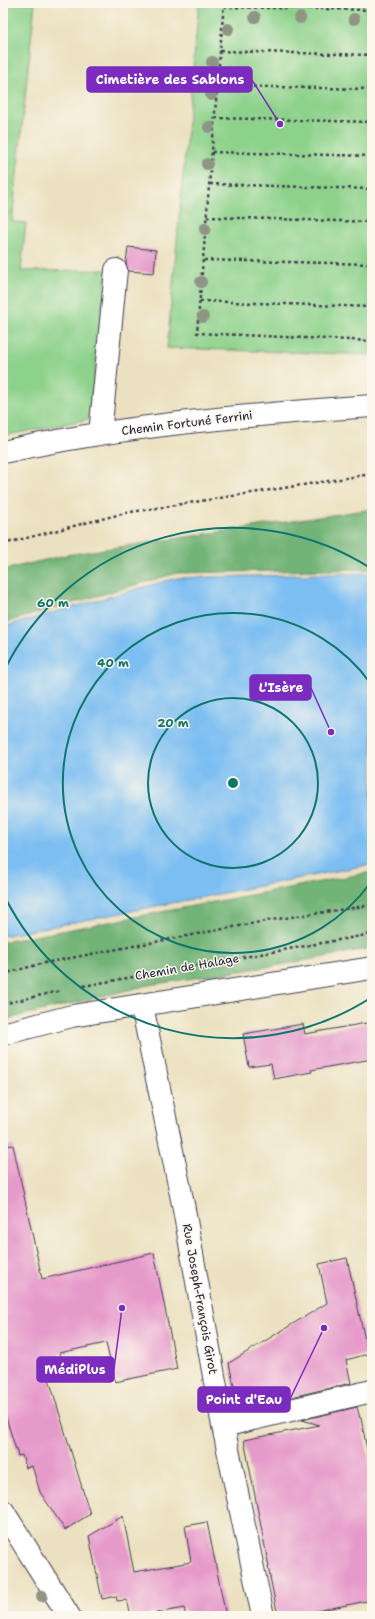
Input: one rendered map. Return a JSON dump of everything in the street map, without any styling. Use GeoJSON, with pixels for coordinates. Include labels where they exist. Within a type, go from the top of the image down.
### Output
{"type":"FeatureCollection","features":[{"type":"Feature","properties":{"kind":"street"},"geometry":{"type":"LineString","coordinates":[[100,434],[116,270]]}},
{"type":"Feature","properties":{"kind":"street","name":"Chemin Fortuné Ferrini"},"geometry":{"type":"LineString","coordinates":[[3,452],[100,434],[232,416],[372,406]]}},
{"type":"Feature","properties":{"kind":"street"},"geometry":{"type":"LineString","coordinates":[[3,1034],[72,1016],[372,968]]}},
{"type":"Feature","properties":{"kind":"street","name":"Rue Joseph-François Girot"},"geometry":{"type":"LineString","coordinates":[[142,1006],[183,1204],[223,1426],[263,1616]]}},
{"type":"Feature","properties":{"kind":"street"},"geometry":{"type":"LineString","coordinates":[[223,1426],[372,1391]]}},
{"type":"Feature","properties":{"kind":"street"},"geometry":{"type":"LineString","coordinates":[[3,1511],[69,1616]]}},
{"type":"Feature","properties":{"kind":"path"},"geometry":{"type":"LineString","coordinates":[[372,10],[224,5],[197,333],[372,341]]}},
{"type":"Feature","properties":{"kind":"path"},"geometry":{"type":"LineString","coordinates":[[220,51],[372,55]]}},
{"type":"Feature","properties":{"kind":"path"},"geometry":{"type":"LineString","coordinates":[[217,86],[372,89]]}},
{"type":"Feature","properties":{"kind":"path"},"geometry":{"type":"LineString","coordinates":[[215,118],[372,122]]}},
{"type":"Feature","properties":{"kind":"path"},"geometry":{"type":"LineString","coordinates":[[212,152],[372,156]]}},
{"type":"Feature","properties":{"kind":"path"},"geometry":{"type":"LineString","coordinates":[[210,184],[372,189]]}},
{"type":"Feature","properties":{"kind":"path"},"geometry":{"type":"LineString","coordinates":[[207,217],[372,222]]}},
{"type":"Feature","properties":{"kind":"path"},"geometry":{"type":"LineString","coordinates":[[204,260],[372,264]]}},
{"type":"Feature","properties":{"kind":"path"},"geometry":{"type":"LineString","coordinates":[[200,301],[372,307]]}},
{"type":"Feature","properties":{"kind":"path"},"geometry":{"type":"LineString","coordinates":[[3,544],[125,513],[372,474]]}},
{"type":"Feature","properties":{"kind":"path"},"geometry":{"type":"LineString","coordinates":[[3,974],[44,963],[263,921],[372,905]]}},
{"type":"Feature","properties":{"kind":"path","name":"Chemin de Halage"},"geometry":{"type":"LineString","coordinates":[[83,986],[372,934]]}},
{"type":"Feature","properties":{"kind":"path"},"geometry":{"type":"LineString","coordinates":[[3,1004],[60,990]]}},
{"type":"Feature","properties":{"kind":"green space"},"geometry":{"type":"Polygon","coordinates":[[[3,3],[35,3],[12,222],[26,223],[21,271],[107,270],[89,419],[3,436],[3,3]]]}},
{"type":"Feature","properties":{"kind":"green space"},"geometry":{"type":"Polygon","coordinates":[[[199,3],[372,3],[372,355],[167,348],[199,3]]]}},
{"type":"Feature","properties":{"kind":"green space"},"geometry":{"type":"Polygon","coordinates":[[[372,509],[372,569],[177,573],[3,623],[3,570],[66,555],[372,509]]]}},
{"type":"Feature","properties":{"kind":"green space"},"geometry":{"type":"Polygon","coordinates":[[[372,872],[372,948],[286,964],[149,985],[3,1020],[3,942],[372,872]]]}},
{"type":"Feature","properties":{"kind":"water"},"geometry":{"type":"Polygon","coordinates":[[[372,573],[372,864],[3,936],[3,627],[176,578],[372,573]]]}},
{"type":"Feature","properties":{"kind":"building"},"geometry":{"type":"Polygon","coordinates":[[[128,247],[156,250],[154,273],[128,271],[126,263],[128,247]]]}},
{"type":"Feature","properties":{"kind":"building"},"geometry":{"type":"Polygon","coordinates":[[[372,1022],[372,1059],[311,1070],[312,1072],[274,1079],[271,1064],[249,1067],[243,1034],[303,1024],[305,1034],[372,1022]]]}},
{"type":"Feature","properties":{"kind":"building"},"geometry":{"type":"Polygon","coordinates":[[[13,1145],[42,1279],[154,1253],[177,1369],[115,1382],[106,1343],[59,1353],[64,1376],[49,1379],[90,1514],[65,1530],[40,1492],[32,1466],[26,1468],[22,1455],[18,1456],[3,1408],[3,1146],[13,1145]]]}},
{"type":"Feature","properties":{"kind":"building"},"geometry":{"type":"Polygon","coordinates":[[[347,1258],[368,1354],[346,1360],[351,1383],[253,1406],[237,1401],[229,1363],[327,1303],[319,1264],[347,1258]]]}},
{"type":"Feature","properties":{"kind":"building"},"geometry":{"type":"Polygon","coordinates":[[[357,1407],[361,1418],[372,1476],[372,1600],[291,1616],[278,1616],[244,1440],[320,1425],[302,1420],[357,1407]]]}},
{"type":"Feature","properties":{"kind":"building"},"geometry":{"type":"Polygon","coordinates":[[[123,1516],[134,1572],[191,1562],[185,1526],[207,1522],[226,1616],[186,1616],[184,1608],[141,1616],[131,1616],[127,1600],[117,1601],[116,1596],[102,1599],[89,1536],[123,1516]]]}},
{"type":"Feature","properties":{"kind":"place","name":"Cimetière des Sablons"},"geometry":{"type":"Point","coordinates":[280,124]}},
{"type":"Feature","properties":{"kind":"place","name":"L'Isère"},"geometry":{"type":"Point","coordinates":[331,732]}},
{"type":"Feature","properties":{"kind":"place","name":"MédiPlus"},"geometry":{"type":"Point","coordinates":[122,1308]}},
{"type":"Feature","properties":{"kind":"place","name":"Point d'Eau"},"geometry":{"type":"Point","coordinates":[324,1328]}}]}
